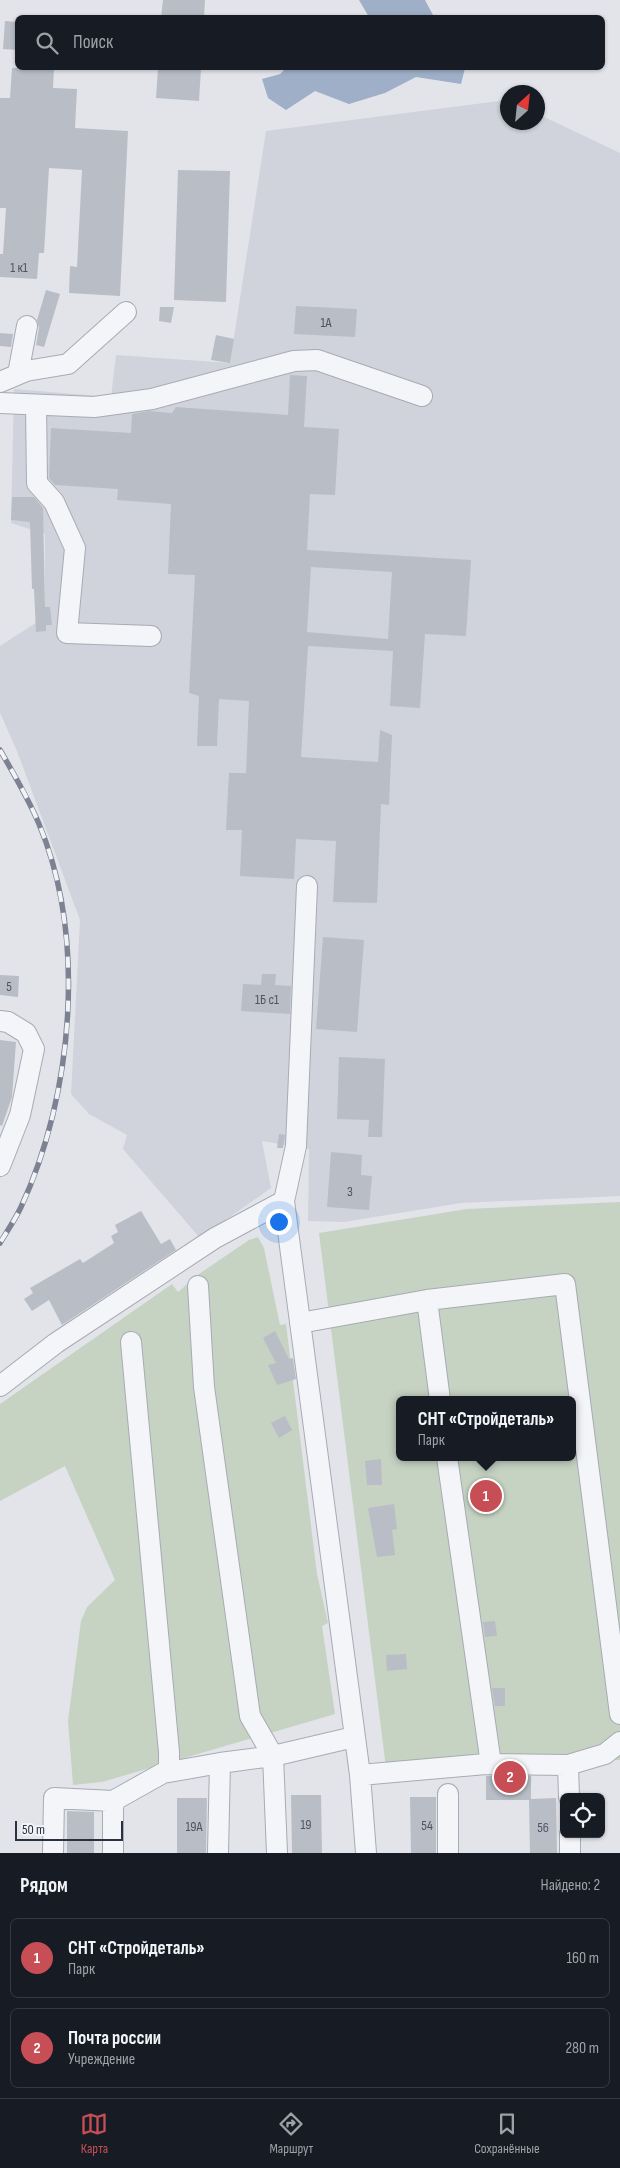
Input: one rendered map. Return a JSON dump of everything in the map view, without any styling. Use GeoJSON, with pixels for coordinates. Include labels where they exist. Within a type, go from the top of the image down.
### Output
{"type":"FeatureCollection","features":[{"type":"Feature","properties":{"kind":"street"},"geometry":{"type":"LineString","coordinates":[[0,382],[26,371],[68,364],[126,312]]}},
{"type":"Feature","properties":{"kind":"street"},"geometry":{"type":"LineString","coordinates":[[18,374],[27,326]]}},
{"type":"Feature","properties":{"kind":"street"},"geometry":{"type":"LineString","coordinates":[[0,404],[94,408],[152,399],[294,361],[317,360],[422,396]]}},
{"type":"Feature","properties":{"kind":"street"},"geometry":{"type":"LineString","coordinates":[[36,405],[37,483],[54,502],[75,548],[67,633],[151,636]]}},
{"type":"Feature","properties":{"kind":"street"},"geometry":{"type":"LineString","coordinates":[[307,886],[296,1146],[284,1201],[360,1775],[366,1853]]}},
{"type":"Feature","properties":{"kind":"street"},"geometry":{"type":"LineString","coordinates":[[0,1021],[8,1022],[26,1033],[34,1049],[20,1115],[0,1166]]}},
{"type":"Feature","properties":{"kind":"street"},"geometry":{"type":"LineString","coordinates":[[0,1386],[56,1343],[215,1238],[284,1201]]}},
{"type":"Feature","properties":{"kind":"street"},"geometry":{"type":"LineString","coordinates":[[300,1323],[427,1300],[565,1284],[620,1714]]}},
{"type":"Feature","properties":{"kind":"street"},"geometry":{"type":"LineString","coordinates":[[198,1286],[204,1387],[250,1716],[274,1756],[277,1853]]}},
{"type":"Feature","properties":{"kind":"street"},"geometry":{"type":"LineString","coordinates":[[427,1300],[439,1396]]}},
{"type":"Feature","properties":{"kind":"street"},"geometry":{"type":"LineString","coordinates":[[131,1342],[169,1752],[169,1772]]}},
{"type":"Feature","properties":{"kind":"street"},"geometry":{"type":"LineString","coordinates":[[448,1461],[491,1764]]}},
{"type":"Feature","properties":{"kind":"street"},"geometry":{"type":"LineString","coordinates":[[53,1853],[54,1798],[113,1801],[163,1773],[274,1756],[354,1737]]}},
{"type":"Feature","properties":{"kind":"street"},"geometry":{"type":"LineString","coordinates":[[360,1775],[491,1764],[568,1765],[605,1754],[620,1742]]}},
{"type":"Feature","properties":{"kind":"street"},"geometry":{"type":"LineString","coordinates":[[218,1853],[220,1763]]}},
{"type":"Feature","properties":{"kind":"street"},"geometry":{"type":"LineString","coordinates":[[568,1765],[569,1793]]}},
{"type":"Feature","properties":{"kind":"street"},"geometry":{"type":"LineString","coordinates":[[448,1794],[448,1853]]}},
{"type":"Feature","properties":{"kind":"street"},"geometry":{"type":"LineString","coordinates":[[113,1801],[113,1853]]}},
{"type":"Feature","properties":{"kind":"street"},"geometry":{"type":"LineString","coordinates":[[570,1838],[570,1853]]}},
{"type":"Feature","properties":{"kind":"shaded area"},"geometry":{"type":"Polygon","coordinates":[[[500,101],[500,130],[545,130],[545,117],[620,153],[620,1196],[461,1203],[344,1222],[308,1221],[309,1149],[262,1141],[271,1188],[200,1238],[123,1149],[127,1135],[89,1114],[71,1094],[80,920],[17,751],[0,713],[0,646],[45,617],[45,534],[11,523],[14,389],[111,397],[116,355],[230,363],[266,131],[500,101]]]}},
{"type":"Feature","properties":{"kind":"green space"},"geometry":{"type":"Polygon","coordinates":[[[620,1202],[620,1760],[482,1760],[386,1768],[319,1233],[467,1209],[620,1202]]]}},
{"type":"Feature","properties":{"kind":"green space"},"geometry":{"type":"Polygon","coordinates":[[[258,1237],[264,1248],[280,1325],[286,1324],[317,1574],[328,1623],[322,1626],[335,1714],[102,1782],[73,1785],[68,1721],[81,1621],[87,1607],[115,1580],[65,1466],[0,1501],[0,1404],[172,1284],[178,1292],[199,1274],[249,1240],[258,1237]]]}},
{"type":"Feature","properties":{"kind":"water"},"geometry":{"type":"Polygon","coordinates":[[[359,0],[425,0],[433,15],[368,15],[359,0]]]}},
{"type":"Feature","properties":{"kind":"water"},"geometry":{"type":"Polygon","coordinates":[[[284,70],[464,70],[461,84],[416,77],[385,93],[349,104],[315,91],[286,110],[268,98],[262,79],[280,74],[284,70]]]}},
{"type":"Feature","properties":{"kind":"building"},"geometry":{"type":"Polygon","coordinates":[[[163,0],[205,0],[204,15],[161,15],[163,0]]]}},
{"type":"Feature","properties":{"kind":"building"},"geometry":{"type":"Polygon","coordinates":[[[5,21],[15,22],[15,50],[3,49],[5,21]]]}},
{"type":"Feature","properties":{"kind":"building"},"geometry":{"type":"Polygon","coordinates":[[[12,68],[15,68],[15,70],[54,70],[53,88],[77,89],[75,128],[128,131],[120,296],[69,293],[70,266],[77,267],[82,170],[49,168],[44,253],[39,253],[37,279],[0,277],[0,254],[3,254],[6,208],[0,208],[0,98],[10,98],[12,68]]]}},
{"type":"Feature","properties":{"kind":"building"},"geometry":{"type":"Polygon","coordinates":[[[158,70],[201,70],[199,101],[156,98],[158,70]]]}},
{"type":"Feature","properties":{"kind":"building"},"geometry":{"type":"Polygon","coordinates":[[[178,170],[230,171],[226,302],[174,300],[178,170]]]}},
{"type":"Feature","properties":{"kind":"building"},"geometry":{"type":"Polygon","coordinates":[[[46,290],[60,294],[44,347],[36,345],[39,328],[37,320],[46,290]]]}},
{"type":"Feature","properties":{"kind":"building"},"geometry":{"type":"Polygon","coordinates":[[[296,306],[357,309],[355,337],[294,334],[296,306]]]}},
{"type":"Feature","properties":{"kind":"building"},"geometry":{"type":"Polygon","coordinates":[[[160,307],[174,307],[171,323],[159,321],[160,307]]]}},
{"type":"Feature","properties":{"kind":"building"},"geometry":{"type":"Polygon","coordinates":[[[0,333],[13,334],[11,347],[0,346],[0,333]]]}},
{"type":"Feature","properties":{"kind":"building"},"geometry":{"type":"Polygon","coordinates":[[[216,335],[234,339],[230,363],[211,360],[216,335]]]}},
{"type":"Feature","properties":{"kind":"building"},"geometry":{"type":"Polygon","coordinates":[[[290,375],[307,376],[304,427],[339,429],[335,495],[310,494],[307,550],[471,560],[466,636],[425,634],[420,708],[390,706],[393,651],[308,646],[301,757],[378,762],[380,730],[392,735],[389,805],[381,804],[377,903],[333,902],[336,841],[296,839],[294,879],[240,876],[242,830],[226,830],[229,773],[246,773],[249,701],[219,699],[217,746],[197,746],[199,696],[189,693],[195,575],[168,574],[171,504],[117,500],[118,489],[55,485],[49,478],[51,428],[131,433],[132,414],[149,411],[172,413],[176,407],[288,415],[290,375]],[[311,567],[307,632],[388,639],[392,572],[311,567]]]}},
{"type":"Feature","properties":{"kind":"building"},"geometry":{"type":"Polygon","coordinates":[[[12,497],[34,497],[43,508],[45,607],[50,607],[52,625],[46,625],[46,631],[36,632],[34,589],[32,589],[30,522],[11,520],[12,497]]]}},
{"type":"Feature","properties":{"kind":"building"},"geometry":{"type":"Polygon","coordinates":[[[323,937],[364,940],[357,1032],[316,1029],[323,937]]]}},
{"type":"Feature","properties":{"kind":"building"},"geometry":{"type":"Polygon","coordinates":[[[262,974],[276,974],[275,985],[291,986],[290,1014],[241,1011],[243,984],[261,985],[262,974]]]}},
{"type":"Feature","properties":{"kind":"building"},"geometry":{"type":"Polygon","coordinates":[[[0,975],[19,976],[18,997],[0,995],[0,975]]]}},
{"type":"Feature","properties":{"kind":"building"},"geometry":{"type":"Polygon","coordinates":[[[0,1040],[16,1042],[12,1097],[2,1126],[0,1125],[0,1040]]]}},
{"type":"Feature","properties":{"kind":"building"},"geometry":{"type":"Polygon","coordinates":[[[339,1057],[385,1059],[382,1137],[368,1137],[369,1120],[337,1119],[339,1057]]]}},
{"type":"Feature","properties":{"kind":"building"},"geometry":{"type":"Polygon","coordinates":[[[279,1134],[285,1135],[283,1148],[277,1148],[279,1134]]]}},
{"type":"Feature","properties":{"kind":"building"},"geometry":{"type":"Polygon","coordinates":[[[331,1152],[362,1155],[361,1175],[372,1176],[369,1210],[327,1207],[331,1152]]]}},
{"type":"Feature","properties":{"kind":"building"},"geometry":{"type":"Polygon","coordinates":[[[141,1211],[161,1244],[170,1239],[176,1250],[62,1325],[49,1300],[32,1311],[24,1299],[33,1293],[30,1288],[80,1259],[83,1263],[114,1243],[111,1236],[118,1232],[115,1225],[141,1211]]]}},
{"type":"Feature","properties":{"kind":"building"},"geometry":{"type":"Polygon","coordinates":[[[275,1331],[289,1359],[293,1358],[296,1379],[277,1385],[268,1365],[276,1363],[263,1338],[275,1331]]]}},
{"type":"Feature","properties":{"kind":"building"},"geometry":{"type":"Polygon","coordinates":[[[285,1416],[292,1430],[279,1438],[271,1423],[285,1416]]]}},
{"type":"Feature","properties":{"kind":"building"},"geometry":{"type":"Polygon","coordinates":[[[381,1459],[382,1485],[367,1485],[365,1461],[381,1459]]]}},
{"type":"Feature","properties":{"kind":"building"},"geometry":{"type":"Polygon","coordinates":[[[394,1504],[397,1529],[392,1530],[395,1555],[377,1557],[368,1508],[394,1504]]]}},
{"type":"Feature","properties":{"kind":"building"},"geometry":{"type":"Polygon","coordinates":[[[495,1621],[497,1636],[485,1637],[483,1622],[495,1621]]]}},
{"type":"Feature","properties":{"kind":"building"},"geometry":{"type":"Polygon","coordinates":[[[406,1654],[407,1669],[387,1671],[386,1655],[406,1654]]]}},
{"type":"Feature","properties":{"kind":"building"},"geometry":{"type":"Polygon","coordinates":[[[492,1688],[505,1688],[505,1706],[495,1706],[492,1688]]]}},
{"type":"Feature","properties":{"kind":"building"},"geometry":{"type":"Polygon","coordinates":[[[486,1776],[531,1776],[531,1799],[556,1798],[557,1853],[530,1853],[529,1800],[486,1800],[486,1776]]]}},
{"type":"Feature","properties":{"kind":"building"},"geometry":{"type":"Polygon","coordinates":[[[291,1795],[321,1795],[322,1853],[292,1853],[291,1795]]]}},
{"type":"Feature","properties":{"kind":"building"},"geometry":{"type":"Polygon","coordinates":[[[410,1797],[436,1797],[436,1853],[411,1853],[410,1797]]]}},
{"type":"Feature","properties":{"kind":"building"},"geometry":{"type":"Polygon","coordinates":[[[177,1798],[207,1798],[206,1853],[177,1853],[177,1798]]]}},
{"type":"Feature","properties":{"kind":"building"},"geometry":{"type":"Polygon","coordinates":[[[67,1811],[94,1812],[94,1853],[67,1853],[67,1811]]]}},
{"type":"Feature","properties":{"kind":"railway"},"geometry":{"type":"LineString","coordinates":[[0,750],[35,814],[54,869],[64,917],[68,966],[67,1017],[62,1067],[52,1116],[39,1163],[21,1207],[0,1243]]}},
{"type":"Feature","properties":{"kind":"place","name":"СНТ «Стройдеталь»"},"geometry":{"type":"Point","coordinates":[486,1496]}},
{"type":"Feature","properties":{"kind":"place","name":"Почта россии"},"geometry":{"type":"Point","coordinates":[510,1777]}}]}
